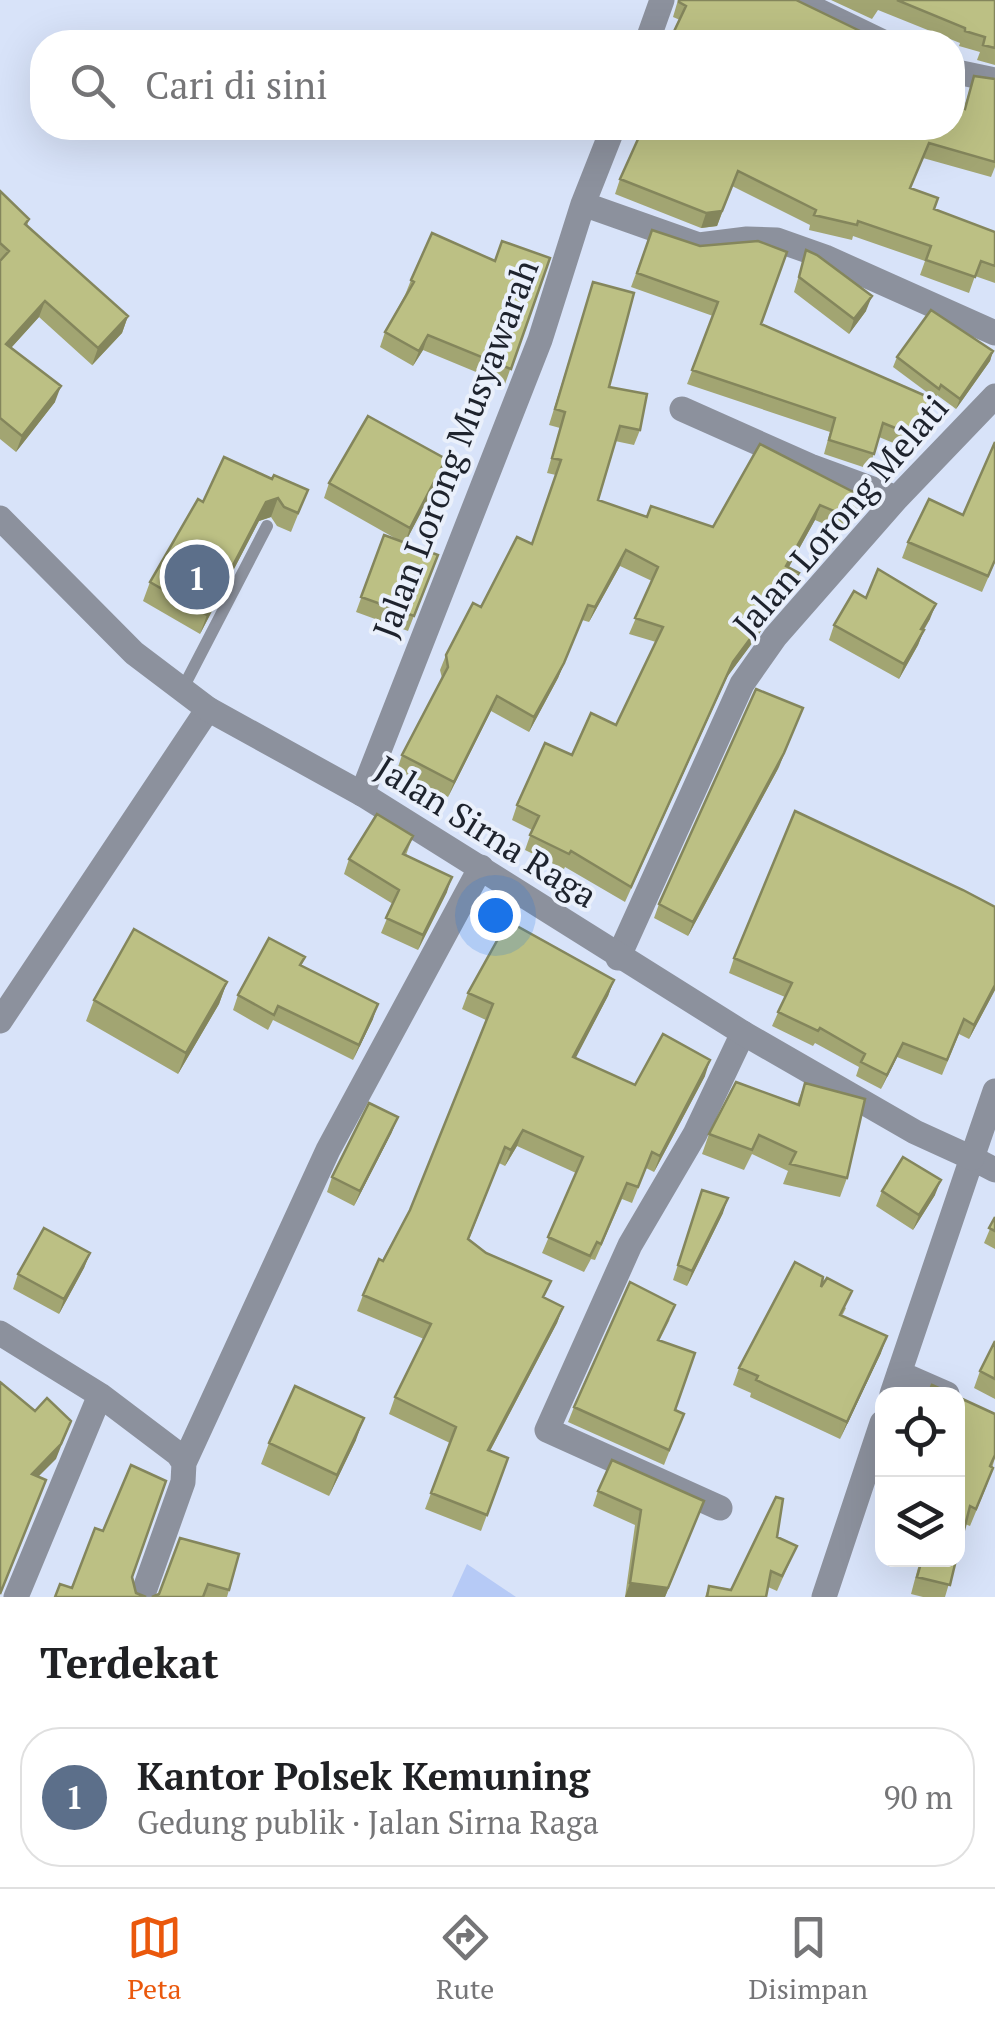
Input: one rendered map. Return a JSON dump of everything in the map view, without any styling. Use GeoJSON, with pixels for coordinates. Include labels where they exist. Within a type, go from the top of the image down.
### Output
{"type":"FeatureCollection","features":[{"type":"Feature","properties":{"kind":"street"},"geometry":{"type":"LineString","coordinates":[[651,30],[662,0]]}},
{"type":"Feature","properties":{"kind":"street"},"geometry":{"type":"LineString","coordinates":[[796,0],[859,30]]}},
{"type":"Feature","properties":{"kind":"street"},"geometry":{"type":"LineString","coordinates":[[965,73],[995,80]]}},
{"type":"Feature","properties":{"kind":"street","name":"Jalan Lorong Musyawarah"},"geometry":{"type":"LineString","coordinates":[[362,794],[540,340],[582,204],[608,140]]}},
{"type":"Feature","properties":{"kind":"street"},"geometry":{"type":"LineString","coordinates":[[582,204],[699,245],[777,240],[825,256],[995,332]]}},
{"type":"Feature","properties":{"kind":"street","name":"Jalan Lorong Melati"},"geometry":{"type":"LineString","coordinates":[[618,958],[742,684],[775,636],[897,498],[995,396]]}},
{"type":"Feature","properties":{"kind":"street"},"geometry":{"type":"LineString","coordinates":[[682,408],[810,466],[897,498]]}},
{"type":"Feature","properties":{"kind":"street","name":"Jalan Sirna Raga"},"geometry":{"type":"LineString","coordinates":[[0,518],[134,652],[208,709],[362,794],[743,1034],[915,1132],[983,1164]]}},
{"type":"Feature","properties":{"kind":"street"},"geometry":{"type":"LineString","coordinates":[[0,1021],[208,709]]}},
{"type":"Feature","properties":{"kind":"street"},"geometry":{"type":"LineString","coordinates":[[142,1597],[183,1482],[184,1463],[328,1150],[481,867]]}},
{"type":"Feature","properties":{"kind":"street"},"geometry":{"type":"LineString","coordinates":[[720,1508],[547,1430],[630,1246],[696,1134],[743,1034]]}},
{"type":"Feature","properties":{"kind":"street"},"geometry":{"type":"LineString","coordinates":[[896,1384],[983,1164],[995,1091]]}},
{"type":"Feature","properties":{"kind":"street"},"geometry":{"type":"LineString","coordinates":[[0,1333],[100,1396],[178,1454],[184,1463]]}},
{"type":"Feature","properties":{"kind":"street"},"geometry":{"type":"LineString","coordinates":[[16,1597],[100,1396]]}},
{"type":"Feature","properties":{"kind":"street"},"geometry":{"type":"LineString","coordinates":[[824,1597],[875,1444]]}},
{"type":"Feature","properties":{"kind":"lane"},"geometry":{"type":"LineString","coordinates":[[182,690],[267,526]]}},
{"type":"Feature","properties":{"kind":"shaded area"},"geometry":{"type":"Polygon","coordinates":[[[467,1564],[516,1597],[452,1597],[467,1564]]]}},
{"type":"Feature","properties":{"kind":"building"},"geometry":{"type":"Polygon","coordinates":[[[796,0],[858,30],[675,30],[686,6],[679,2],[796,0]]]}},
{"type":"Feature","properties":{"kind":"building"},"geometry":{"type":"Polygon","coordinates":[[[897,0],[995,0],[995,48],[983,45],[985,37],[897,0]]]}},
{"type":"Feature","properties":{"kind":"building"},"geometry":{"type":"Polygon","coordinates":[[[974,76],[995,79],[995,162],[929,143],[910,188],[938,198],[934,209],[995,232],[995,266],[981,261],[975,277],[926,260],[931,246],[858,221],[857,225],[814,215],[816,210],[738,171],[722,211],[706,213],[620,179],[638,140],[965,140],[965,109],[974,76]]]}},
{"type":"Feature","properties":{"kind":"building"},"geometry":{"type":"Polygon","coordinates":[[[0,191],[29,219],[25,224],[128,316],[98,348],[45,301],[6,344],[61,386],[22,436],[0,418],[0,261],[9,251],[0,243],[0,191]]]}},
{"type":"Feature","properties":{"kind":"building"},"geometry":{"type":"Polygon","coordinates":[[[652,230],[700,246],[758,241],[787,252],[761,324],[935,400],[920,438],[883,423],[874,454],[829,440],[835,418],[692,370],[718,302],[637,273],[652,230]]]}},
{"type":"Feature","properties":{"kind":"building"},"geometry":{"type":"Polygon","coordinates":[[[432,233],[495,261],[502,241],[550,258],[511,369],[428,335],[419,351],[385,332],[414,282],[411,280],[432,233]]]}},
{"type":"Feature","properties":{"kind":"building"},"geometry":{"type":"Polygon","coordinates":[[[806,250],[872,296],[854,319],[799,277],[806,250]]]}},
{"type":"Feature","properties":{"kind":"building"},"geometry":{"type":"Polygon","coordinates":[[[593,282],[634,293],[609,387],[647,394],[640,430],[620,426],[598,500],[647,517],[651,506],[713,527],[760,444],[863,497],[850,518],[820,505],[786,566],[799,573],[733,662],[631,887],[571,851],[569,854],[530,835],[539,816],[517,805],[545,743],[572,755],[591,713],[616,725],[663,627],[635,618],[658,567],[626,550],[595,607],[588,605],[564,663],[534,717],[497,696],[454,782],[402,755],[448,667],[446,655],[473,603],[481,607],[517,537],[532,544],[561,460],[552,458],[565,412],[555,409],[593,282]]]}},
{"type":"Feature","properties":{"kind":"building"},"geometry":{"type":"Polygon","coordinates":[[[931,310],[993,351],[960,399],[941,385],[939,389],[897,357],[931,310]]]}},
{"type":"Feature","properties":{"kind":"building"},"geometry":{"type":"Polygon","coordinates":[[[368,416],[446,459],[410,528],[329,483],[368,416]]]}},
{"type":"Feature","properties":{"kind":"building"},"geometry":{"type":"Polygon","coordinates":[[[995,442],[995,560],[988,576],[908,542],[929,499],[963,515],[995,442]]]}},
{"type":"Feature","properties":{"kind":"building"},"geometry":{"type":"Polygon","coordinates":[[[224,457],[308,490],[298,513],[284,507],[278,498],[266,502],[207,615],[150,582],[198,499],[203,502],[224,457]]]}},
{"type":"Feature","properties":{"kind":"building"},"geometry":{"type":"Polygon","coordinates":[[[384,535],[438,555],[414,616],[361,597],[384,535]]]}},
{"type":"Feature","properties":{"kind":"building"},"geometry":{"type":"Polygon","coordinates":[[[878,569],[936,604],[904,664],[834,625],[854,591],[866,598],[878,569]]]}},
{"type":"Feature","properties":{"kind":"building"},"geometry":{"type":"Polygon","coordinates":[[[756,689],[803,708],[784,753],[693,922],[659,904],[756,689]]]}},
{"type":"Feature","properties":{"kind":"building"},"geometry":{"type":"Polygon","coordinates":[[[795,811],[995,907],[995,985],[974,1025],[964,1019],[947,1060],[903,1043],[887,1075],[861,1062],[865,1054],[820,1028],[818,1031],[778,1012],[792,983],[734,958],[795,811]]]}},
{"type":"Feature","properties":{"kind":"building"},"geometry":{"type":"Polygon","coordinates":[[[377,814],[413,836],[403,854],[452,877],[423,935],[386,918],[399,890],[349,859],[377,814]]]}},
{"type":"Feature","properties":{"kind":"building"},"geometry":{"type":"Polygon","coordinates":[[[508,921],[614,980],[573,1057],[635,1085],[663,1034],[710,1060],[660,1156],[652,1152],[638,1187],[627,1183],[601,1244],[597,1242],[590,1256],[548,1237],[583,1157],[523,1130],[511,1150],[505,1147],[468,1239],[486,1253],[551,1281],[543,1297],[563,1307],[488,1450],[508,1458],[487,1515],[431,1493],[456,1427],[395,1397],[431,1324],[363,1295],[379,1259],[383,1261],[410,1210],[493,1004],[468,993],[508,921]]]}},
{"type":"Feature","properties":{"kind":"building"},"geometry":{"type":"Polygon","coordinates":[[[134,929],[227,982],[186,1053],[94,1000],[134,929]]]}},
{"type":"Feature","properties":{"kind":"building"},"geometry":{"type":"Polygon","coordinates":[[[269,938],[305,957],[300,965],[378,1004],[359,1045],[278,1006],[274,1015],[238,995],[269,938]]]}},
{"type":"Feature","properties":{"kind":"building"},"geometry":{"type":"Polygon","coordinates":[[[736,1082],[799,1105],[805,1083],[865,1099],[847,1178],[790,1164],[796,1152],[759,1135],[752,1150],[709,1134],[736,1082]]]}},
{"type":"Feature","properties":{"kind":"building"},"geometry":{"type":"Polygon","coordinates":[[[369,1103],[398,1117],[360,1191],[332,1177],[369,1103]]]}},
{"type":"Feature","properties":{"kind":"building"},"geometry":{"type":"Polygon","coordinates":[[[903,1157],[941,1180],[919,1215],[882,1191],[903,1157]]]}},
{"type":"Feature","properties":{"kind":"building"},"geometry":{"type":"Polygon","coordinates":[[[702,1190],[728,1198],[692,1271],[678,1265],[702,1190]]]}},
{"type":"Feature","properties":{"kind":"building"},"geometry":{"type":"Polygon","coordinates":[[[44,1228],[90,1253],[64,1299],[18,1274],[44,1228]]]}},
{"type":"Feature","properties":{"kind":"building"},"geometry":{"type":"Polygon","coordinates":[[[795,1262],[823,1277],[821,1287],[827,1278],[852,1291],[840,1315],[887,1336],[847,1422],[756,1380],[758,1376],[739,1368],[795,1262]]]}},
{"type":"Feature","properties":{"kind":"building"},"geometry":{"type":"Polygon","coordinates":[[[630,1282],[675,1305],[658,1340],[695,1353],[675,1410],[684,1414],[669,1450],[574,1407],[630,1282]]]}},
{"type":"Feature","properties":{"kind":"building"},"geometry":{"type":"Polygon","coordinates":[[[995,1341],[995,1379],[980,1371],[995,1341]]]}},
{"type":"Feature","properties":{"kind":"building"},"geometry":{"type":"Polygon","coordinates":[[[0,1382],[35,1411],[47,1398],[71,1421],[61,1444],[32,1474],[46,1480],[0,1594],[0,1382]]]}},
{"type":"Feature","properties":{"kind":"building"},"geometry":{"type":"Polygon","coordinates":[[[295,1386],[364,1418],[337,1475],[269,1443],[295,1386]]]}},
{"type":"Feature","properties":{"kind":"building"},"geometry":{"type":"Polygon","coordinates":[[[965,1400],[995,1414],[995,1455],[990,1466],[993,1468],[976,1509],[970,1506],[965,1526],[965,1400]]]}},
{"type":"Feature","properties":{"kind":"building"},"geometry":{"type":"Polygon","coordinates":[[[612,1460],[704,1501],[668,1588],[630,1583],[641,1510],[598,1491],[612,1460]]]}},
{"type":"Feature","properties":{"kind":"building"},"geometry":{"type":"Polygon","coordinates":[[[131,1465],[166,1481],[132,1577],[136,1593],[146,1597],[55,1597],[60,1584],[72,1588],[95,1528],[103,1531],[131,1465]]]}},
{"type":"Feature","properties":{"kind":"building"},"geometry":{"type":"Polygon","coordinates":[[[776,1497],[783,1499],[777,1537],[797,1546],[782,1576],[771,1571],[766,1597],[707,1597],[709,1586],[731,1590],[776,1497]]]}},
{"type":"Feature","properties":{"kind":"building"},"geometry":{"type":"Polygon","coordinates":[[[180,1538],[239,1554],[229,1590],[208,1584],[203,1597],[152,1597],[159,1594],[180,1538]]]}},
{"type":"Feature","properties":{"kind":"building"},"geometry":{"type":"Polygon","coordinates":[[[920,1567],[954,1567],[950,1585],[917,1577],[920,1567]]]}},
{"type":"Feature","properties":{"kind":"place","name":"Kantor Polsek Kemuning"},"geometry":{"type":"Point","coordinates":[197,577]}}]}
